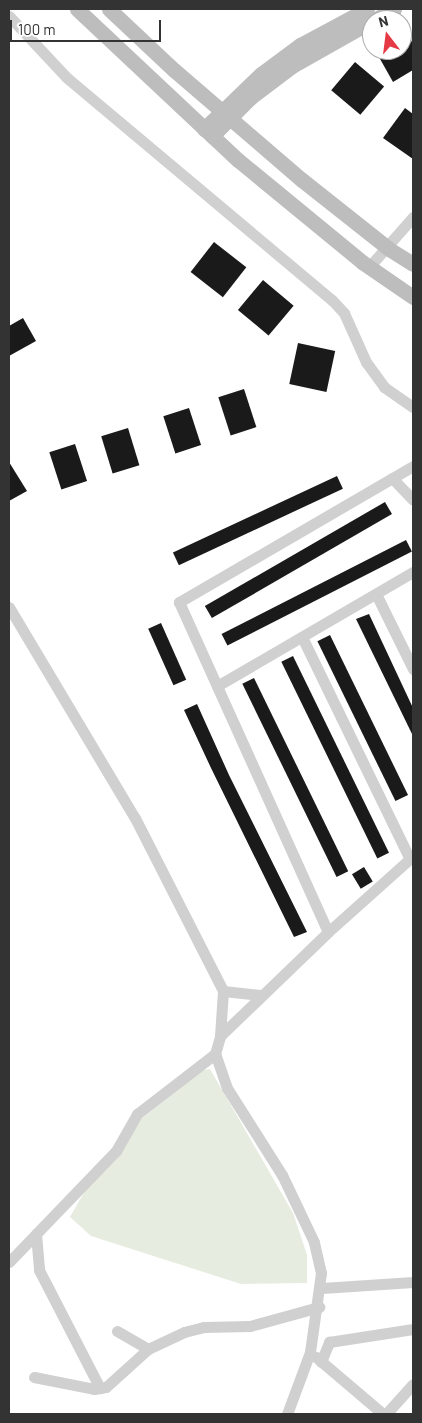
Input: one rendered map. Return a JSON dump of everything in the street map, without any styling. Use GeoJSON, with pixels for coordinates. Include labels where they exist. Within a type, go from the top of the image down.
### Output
{"type":"FeatureCollection","features":[{"type":"Feature","properties":{"kind":"street"},"geometry":{"type":"LineString","coordinates":[[77,9],[208,133],[370,267],[413,297]]}},
{"type":"Feature","properties":{"kind":"street"},"geometry":{"type":"LineString","coordinates":[[109,9],[225,114],[389,250],[413,264]]}},
{"type":"Feature","properties":{"kind":"street"},"geometry":{"type":"LineString","coordinates":[[208,133],[225,114],[300,45],[367,9]]}},
{"type":"Feature","properties":{"kind":"street"},"geometry":{"type":"LineString","coordinates":[[9,16],[66,77],[332,300],[344,313],[366,362],[384,387],[413,407]]}},
{"type":"Feature","properties":{"kind":"street"},"geometry":{"type":"LineString","coordinates":[[225,114],[292,66],[362,26]]}},
{"type":"Feature","properties":{"kind":"street"},"geometry":{"type":"LineString","coordinates":[[370,267],[389,250],[413,217]]}},
{"type":"Feature","properties":{"kind":"street"},"geometry":{"type":"LineString","coordinates":[[328,932],[179,602],[413,466]]}},
{"type":"Feature","properties":{"kind":"street"},"geometry":{"type":"LineString","coordinates":[[392,478],[413,500]]}},
{"type":"Feature","properties":{"kind":"street"},"geometry":{"type":"LineString","coordinates":[[217,686],[413,572]]}},
{"type":"Feature","properties":{"kind":"street"},"geometry":{"type":"LineString","coordinates":[[376,594],[413,669]]}},
{"type":"Feature","properties":{"kind":"street"},"geometry":{"type":"LineString","coordinates":[[9,607],[134,818],[223,991],[220,1036],[215,1054],[227,1088],[282,1176],[314,1242],[322,1288],[319,1307],[310,1352],[286,1414]]}},
{"type":"Feature","properties":{"kind":"street"},"geometry":{"type":"LineString","coordinates":[[220,1036],[260,995],[411,858],[302,637]]}},
{"type":"Feature","properties":{"kind":"street"},"geometry":{"type":"LineString","coordinates":[[223,991],[260,995]]}},
{"type":"Feature","properties":{"kind":"street"},"geometry":{"type":"LineString","coordinates":[[9,1262],[116,1151],[137,1114],[215,1054]]}},
{"type":"Feature","properties":{"kind":"street"},"geometry":{"type":"LineString","coordinates":[[36,1234],[39,1270],[100,1388]]}},
{"type":"Feature","properties":{"kind":"street"},"geometry":{"type":"LineString","coordinates":[[322,1288],[413,1282]]}},
{"type":"Feature","properties":{"kind":"street"},"geometry":{"type":"LineString","coordinates":[[34,1377],[100,1388],[115,1382],[148,1349],[198,1328],[250,1326],[319,1307]]}},
{"type":"Feature","properties":{"kind":"street"},"geometry":{"type":"LineString","coordinates":[[321,1362],[329,1342],[413,1329]]}},
{"type":"Feature","properties":{"kind":"street"},"geometry":{"type":"LineString","coordinates":[[117,1331],[148,1349]]}},
{"type":"Feature","properties":{"kind":"street"},"geometry":{"type":"LineString","coordinates":[[310,1352],[385,1414],[413,1384]]}},
{"type":"Feature","properties":{"kind":"shaded area"},"geometry":{"type":"Polygon","coordinates":[[[210,1069],[293,1213],[307,1255],[307,1283],[241,1284],[91,1236],[70,1217],[90,1182],[136,1123],[203,1070],[210,1069]]]}},
{"type":"Feature","properties":{"kind":"building"},"geometry":{"type":"Polygon","coordinates":[[[412,42],[413,70],[393,82],[381,60],[412,60],[412,42]]]}},
{"type":"Feature","properties":{"kind":"building"},"geometry":{"type":"Polygon","coordinates":[[[355,62],[384,86],[360,115],[331,90],[355,62]]]}},
{"type":"Feature","properties":{"kind":"building"},"geometry":{"type":"Polygon","coordinates":[[[405,108],[413,114],[413,159],[383,138],[405,108]]]}},
{"type":"Feature","properties":{"kind":"building"},"geometry":{"type":"Polygon","coordinates":[[[214,242],[246,267],[223,297],[191,272],[214,242]]]}},
{"type":"Feature","properties":{"kind":"building"},"geometry":{"type":"Polygon","coordinates":[[[263,280],[294,306],[269,336],[238,310],[263,280]]]}},
{"type":"Feature","properties":{"kind":"building"},"geometry":{"type":"Polygon","coordinates":[[[23,318],[36,341],[9,356],[9,326],[23,318]]]}},
{"type":"Feature","properties":{"kind":"building"},"geometry":{"type":"Polygon","coordinates":[[[298,343],[335,351],[326,392],[289,384],[298,343]]]}},
{"type":"Feature","properties":{"kind":"building"},"geometry":{"type":"Polygon","coordinates":[[[244,389],[256,427],[231,435],[218,397],[244,389]]]}},
{"type":"Feature","properties":{"kind":"building"},"geometry":{"type":"Polygon","coordinates":[[[189,408],[201,445],[175,453],[163,416],[189,408]]]}},
{"type":"Feature","properties":{"kind":"building"},"geometry":{"type":"Polygon","coordinates":[[[128,428],[139,465],[113,473],[101,436],[128,428]]]}},
{"type":"Feature","properties":{"kind":"building"},"geometry":{"type":"Polygon","coordinates":[[[75,444],[87,481],[61,489],[49,452],[75,444]]]}},
{"type":"Feature","properties":{"kind":"building"},"geometry":{"type":"Polygon","coordinates":[[[9,462],[27,491],[9,501],[9,462]]]}},
{"type":"Feature","properties":{"kind":"building"},"geometry":{"type":"Polygon","coordinates":[[[337,476],[343,489],[179,565],[173,552],[337,476]]]}},
{"type":"Feature","properties":{"kind":"building"},"geometry":{"type":"Polygon","coordinates":[[[385,502],[392,514],[212,618],[205,606],[385,502]]]}},
{"type":"Feature","properties":{"kind":"building"},"geometry":{"type":"Polygon","coordinates":[[[406,540],[412,552],[227,646],[222,634],[406,540]]]}},
{"type":"Feature","properties":{"kind":"building"},"geometry":{"type":"Polygon","coordinates":[[[369,614],[413,708],[413,736],[356,619],[369,614]]]}},
{"type":"Feature","properties":{"kind":"building"},"geometry":{"type":"Polygon","coordinates":[[[161,623],[186,680],[173,685],[148,629],[161,623]]]}},
{"type":"Feature","properties":{"kind":"building"},"geometry":{"type":"Polygon","coordinates":[[[330,635],[408,795],[395,801],[317,641],[330,635]]]}},
{"type":"Feature","properties":{"kind":"building"},"geometry":{"type":"Polygon","coordinates":[[[293,656],[389,853],[377,859],[281,662],[293,656]]]}},
{"type":"Feature","properties":{"kind":"building"},"geometry":{"type":"Polygon","coordinates":[[[254,678],[348,871],[337,877],[242,684],[254,678]]]}},
{"type":"Feature","properties":{"kind":"building"},"geometry":{"type":"Polygon","coordinates":[[[197,704],[229,775],[307,932],[294,937],[211,768],[184,710],[197,704]]]}},
{"type":"Feature","properties":{"kind":"building"},"geometry":{"type":"Polygon","coordinates":[[[364,867],[373,882],[361,889],[352,874],[364,867]]]}}]}
